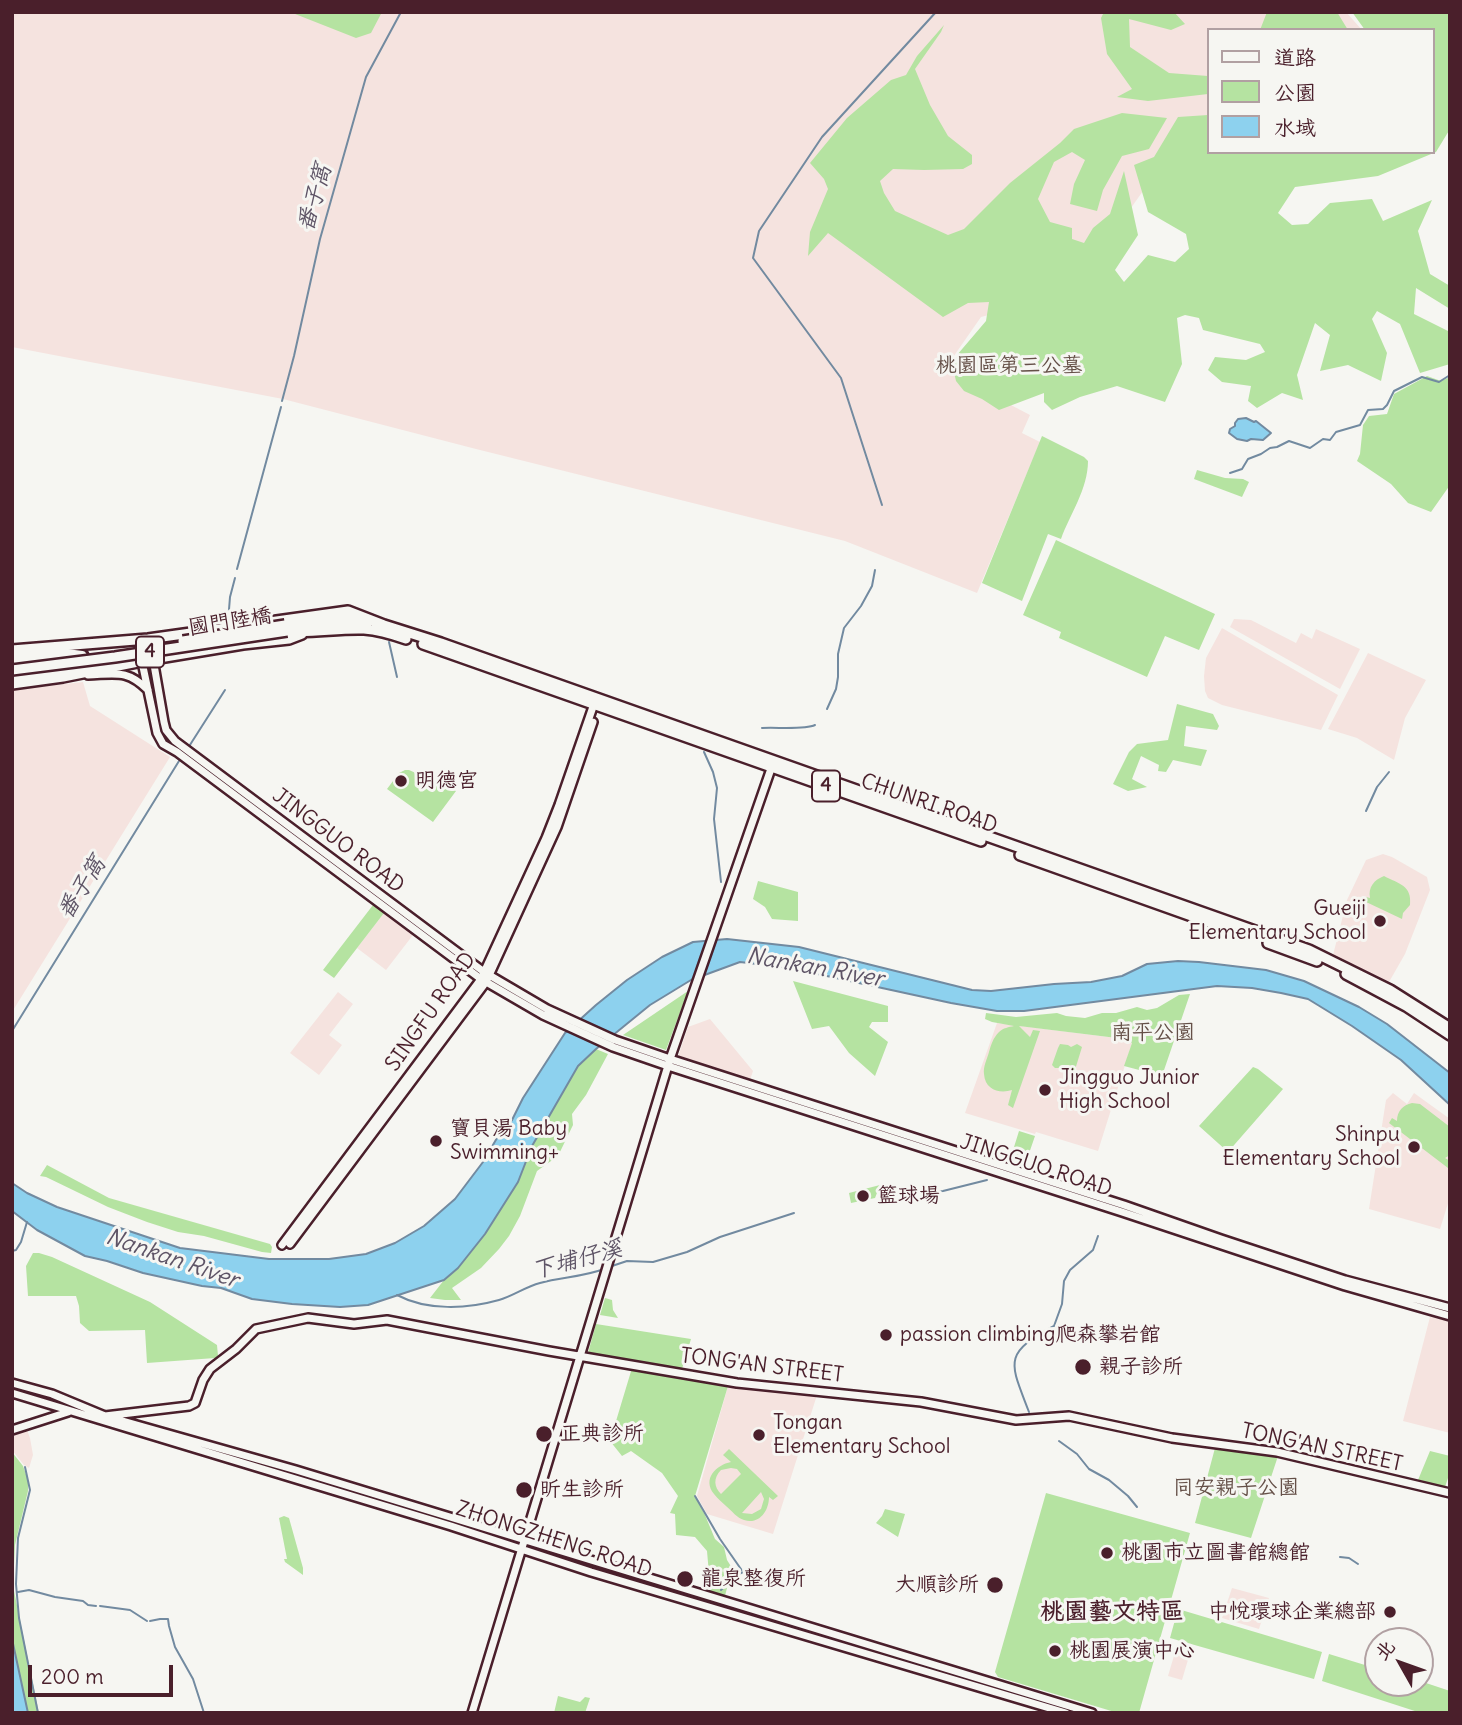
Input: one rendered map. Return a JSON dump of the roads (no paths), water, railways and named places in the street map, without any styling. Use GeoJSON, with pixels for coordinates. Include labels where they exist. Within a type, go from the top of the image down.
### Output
{"type":"FeatureCollection","features":[{"type":"Feature","properties":{"kind":"highway"},"geometry":{"type":"LineString","coordinates":[[12,658],[66,654],[82,656]]}},
{"type":"Feature","properties":{"kind":"highway"},"geometry":{"type":"LineString","coordinates":[[12,677],[62,671],[115,657]]}},
{"type":"Feature","properties":{"kind":"main road","name":"4"},"geometry":{"type":"LineString","coordinates":[[12,650],[148,639],[293,617],[384,625],[442,643],[515,672]]}},
{"type":"Feature","properties":{"kind":"main road","name":"4"},"geometry":{"type":"LineString","coordinates":[[12,684],[243,644],[289,639],[347,620]]}},
{"type":"Feature","properties":{"kind":"main road","name":"4"},"geometry":{"type":"LineString","coordinates":[[286,628],[347,620],[364,629],[386,632],[515,672]]}},
{"type":"Feature","properties":{"kind":"main road","name":"4"},"geometry":{"type":"LineString","coordinates":[[286,628],[307,632]]}},
{"type":"Feature","properties":{"kind":"main road","name":"國門陸橋"},"geometry":{"type":"LineString","coordinates":[[12,664],[286,628]]}},
{"type":"Feature","properties":{"kind":"main road","name":"國門陸橋"},"geometry":{"type":"LineString","coordinates":[[12,670],[115,657],[286,628]]}},
{"type":"Feature","properties":{"kind":"main road","name":"CHUNRI ROAD"},"geometry":{"type":"LineString","coordinates":[[515,672],[1189,911]]}},
{"type":"Feature","properties":{"kind":"main road","name":"4"},"geometry":{"type":"LineString","coordinates":[[1189,911],[1328,958],[1390,990],[1450,1028]]}},
{"type":"Feature","properties":{"kind":"main road","name":"4"},"geometry":{"type":"LineString","coordinates":[[1189,911],[1326,964],[1406,1006],[1450,1035]]}},
{"type":"Feature","properties":{"kind":"street","name":"JINGGUO ROAD"},"geometry":{"type":"LineString","coordinates":[[148,639],[166,730],[175,741],[485,977]]}},
{"type":"Feature","properties":{"kind":"street","name":"JINGGUO ROAD"},"geometry":{"type":"LineString","coordinates":[[142,662],[157,733],[163,744],[536,1012],[669,1063],[1345,1286],[1450,1316]]}},
{"type":"Feature","properties":{"kind":"street"},"geometry":{"type":"LineString","coordinates":[[63,677],[117,674],[131,676],[148,690]]}},
{"type":"Feature","properties":{"kind":"street","name":"SINGFU ROAD"},"geometry":{"type":"LineString","coordinates":[[286,1245],[316,1212],[485,977],[557,827],[597,701]]}},
{"type":"Feature","properties":{"kind":"street"},"geometry":{"type":"LineString","coordinates":[[472,1713],[669,1063],[772,764]]}},
{"type":"Feature","properties":{"kind":"street","name":"JINGGUO ROAD"},"geometry":{"type":"LineString","coordinates":[[669,1063],[1124,1205],[1337,1277],[1450,1308]]}},
{"type":"Feature","properties":{"kind":"street","name":"TONG'AN STREET"},"geometry":{"type":"LineString","coordinates":[[105,1416],[189,1406],[197,1400],[203,1380],[210,1369],[258,1329],[308,1318],[354,1324],[379,1320],[737,1383],[921,1402],[1016,1420],[1069,1416],[1162,1436],[1277,1452],[1450,1493]]}},
{"type":"Feature","properties":{"kind":"street","name":"ZHONGZHENG ROAD"},"geometry":{"type":"LineString","coordinates":[[12,1383],[52,1394],[105,1416],[228,1450],[1092,1713]]}},
{"type":"Feature","properties":{"kind":"street","name":"ZHONGZHENG ROAD"},"geometry":{"type":"LineString","coordinates":[[12,1393],[522,1548],[591,1572],[1066,1713]]}},
{"type":"Feature","properties":{"kind":"street"},"geometry":{"type":"LineString","coordinates":[[12,1430],[72,1412]]}},
{"type":"Feature","properties":{"kind":"water"},"geometry":{"type":"Polygon","coordinates":[[[1238,419],[1256,421],[1271,433],[1263,440],[1247,441],[1237,439],[1229,433],[1238,419]]]}},
{"type":"Feature","properties":{"kind":"water","name":"Nankan River"},"geometry":{"type":"Polygon","coordinates":[[[727,939],[799,947],[972,990],[991,991],[1091,982],[1122,976],[1147,964],[1178,961],[1266,970],[1304,981],[1359,1007],[1387,1024],[1450,1073],[1450,1105],[1401,1060],[1352,1026],[1308,999],[1281,993],[1217,986],[1024,1011],[997,1011],[790,968],[740,962],[691,980],[650,1005],[578,1066],[532,1146],[518,1182],[485,1234],[458,1268],[444,1280],[368,1305],[340,1307],[252,1299],[221,1288],[143,1273],[85,1256],[37,1230],[12,1211],[12,1183],[57,1207],[180,1248],[269,1259],[329,1259],[366,1254],[395,1243],[424,1226],[455,1199],[512,1120],[565,1033],[627,980],[662,957],[693,942],[727,939]]]}},
{"type":"Feature","properties":{"kind":"water"},"geometry":{"type":"Polygon","coordinates":[[[12,1639],[28,1713],[12,1713],[12,1639]]]}},
{"type":"Feature","properties":{"kind":"waterway","name":"番子窩"},"geometry":{"type":"LineString","coordinates":[[282,401],[320,239],[366,77],[401,12]]}},
{"type":"Feature","properties":{"kind":"waterway"},"geometry":{"type":"LineString","coordinates":[[882,505],[841,378],[753,258],[759,231],[822,137],[936,12]]}},
{"type":"Feature","properties":{"kind":"waterway"},"geometry":{"type":"LineString","coordinates":[[1230,473],[1242,469],[1248,459],[1289,441],[1310,448],[1323,439],[1330,440],[1336,432],[1360,425],[1368,410],[1383,409],[1394,391],[1422,377],[1439,382],[1450,375]]}},
{"type":"Feature","properties":{"kind":"waterway","name":"番子窩"},"geometry":{"type":"LineString","coordinates":[[237,569],[281,407]]}},
{"type":"Feature","properties":{"kind":"waterway"},"geometry":{"type":"LineString","coordinates":[[827,709],[836,689],[838,654],[844,628],[872,586],[875,570]]}},
{"type":"Feature","properties":{"kind":"waterway","name":"番子窩"},"geometry":{"type":"LineString","coordinates":[[228,622],[235,578]]}},
{"type":"Feature","properties":{"kind":"waterway"},"geometry":{"type":"LineString","coordinates":[[389,642],[397,677]]}},
{"type":"Feature","properties":{"kind":"waterway","name":"番子窩"},"geometry":{"type":"LineString","coordinates":[[188,748],[225,690]]}},
{"type":"Feature","properties":{"kind":"waterway"},"geometry":{"type":"LineString","coordinates":[[762,728],[815,725]]}},
{"type":"Feature","properties":{"kind":"waterway"},"geometry":{"type":"LineString","coordinates":[[704,752],[717,788],[714,819],[721,882]]}},
{"type":"Feature","properties":{"kind":"waterway","name":"番子窩"},"geometry":{"type":"LineString","coordinates":[[12,1031],[179,761]]}},
{"type":"Feature","properties":{"kind":"waterway"},"geometry":{"type":"LineString","coordinates":[[1366,811],[1377,787],[1389,772]]}},
{"type":"Feature","properties":{"kind":"waterway","name":"下埔仔溪"},"geometry":{"type":"LineString","coordinates":[[880,1196],[943,1191],[987,1180]]}},
{"type":"Feature","properties":{"kind":"waterway","name":"下埔仔溪"},"geometry":{"type":"LineString","coordinates":[[609,1267],[627,1261],[653,1262],[794,1213]]}},
{"type":"Feature","properties":{"kind":"waterway"},"geometry":{"type":"LineString","coordinates":[[12,1251],[16,1250],[21,1242],[27,1222]]}},
{"type":"Feature","properties":{"kind":"waterway","name":"下埔仔溪"},"geometry":{"type":"LineString","coordinates":[[1029,1412],[1015,1370],[1018,1352],[1025,1344],[1054,1326],[1062,1304],[1064,1281],[1070,1270],[1093,1250],[1098,1236]]}},
{"type":"Feature","properties":{"kind":"waterway","name":"下埔仔溪"},"geometry":{"type":"LineString","coordinates":[[397,1295],[434,1306],[474,1305],[504,1298],[540,1283],[604,1269]]}},
{"type":"Feature","properties":{"kind":"waterway","name":"下埔仔溪"},"geometry":{"type":"LineString","coordinates":[[1059,1441],[1077,1454],[1089,1469],[1109,1480],[1128,1496],[1137,1507]]}},
{"type":"Feature","properties":{"kind":"waterway"},"geometry":{"type":"LineString","coordinates":[[25,1467],[30,1490],[18,1538],[16,1584],[19,1618],[38,1713]]}},
{"type":"Feature","properties":{"kind":"waterway"},"geometry":{"type":"LineString","coordinates":[[695,1496],[743,1572],[721,1590]]}},
{"type":"Feature","properties":{"kind":"waterway","name":"下埔仔溪"},"geometry":{"type":"LineString","coordinates":[[1340,1557],[1349,1558],[1358,1564]]}},
{"type":"Feature","properties":{"kind":"waterway"},"geometry":{"type":"LineString","coordinates":[[18,1592],[29,1590],[96,1606]]}},
{"type":"Feature","properties":{"kind":"waterway"},"geometry":{"type":"LineString","coordinates":[[100,1606],[130,1610],[147,1621]]}},
{"type":"Feature","properties":{"kind":"waterway"},"geometry":{"type":"LineString","coordinates":[[150,1621],[168,1619],[175,1647],[193,1679],[204,1713]]}},
{"type":"Feature","properties":{"kind":"place","name":"明德宮"},"geometry":{"type":"Point","coordinates":[401,781]}},
{"type":"Feature","properties":{"kind":"place","name":"Gueiji Elementary School"},"geometry":{"type":"Point","coordinates":[1380,921]}},
{"type":"Feature","properties":{"kind":"place","name":"Jingguo Junior High School"},"geometry":{"type":"Point","coordinates":[1045,1090]}},
{"type":"Feature","properties":{"kind":"place","name":"寶貝湯 Baby Swimming+"},"geometry":{"type":"Point","coordinates":[436,1141]}},
{"type":"Feature","properties":{"kind":"place","name":"Shinpu Elementary School"},"geometry":{"type":"Point","coordinates":[1414,1147]}},
{"type":"Feature","properties":{"kind":"place","name":"籃球場"},"geometry":{"type":"Point","coordinates":[863,1196]}},
{"type":"Feature","properties":{"kind":"place","name":"passion climbing爬森攀岩館"},"geometry":{"type":"Point","coordinates":[886,1335]}},
{"type":"Feature","properties":{"kind":"place","name":"親子診所"},"geometry":{"type":"Point","coordinates":[1083,1367]}},
{"type":"Feature","properties":{"kind":"place","name":"正典診所"},"geometry":{"type":"Point","coordinates":[544,1434]}},
{"type":"Feature","properties":{"kind":"place","name":"Tongan Elementary School"},"geometry":{"type":"Point","coordinates":[759,1435]}},
{"type":"Feature","properties":{"kind":"place","name":"昕生診所"},"geometry":{"type":"Point","coordinates":[524,1490]}},
{"type":"Feature","properties":{"kind":"place","name":"桃園市立圖書館總館"},"geometry":{"type":"Point","coordinates":[1107,1553]}},
{"type":"Feature","properties":{"kind":"place","name":"龍泉整復所"},"geometry":{"type":"Point","coordinates":[685,1579]}},
{"type":"Feature","properties":{"kind":"place","name":"大順診所"},"geometry":{"type":"Point","coordinates":[995,1585]}},
{"type":"Feature","properties":{"kind":"place","name":"中悅環球企業總部"},"geometry":{"type":"Point","coordinates":[1390,1612]}},
{"type":"Feature","properties":{"kind":"place","name":"桃園展演中心"},"geometry":{"type":"Point","coordinates":[1055,1651]}},
{"type":"Feature","properties":{"kind":"district","name":"桃園藝文特區"},"geometry":{"type":"Point","coordinates":[1112,1612]}},
{"type":"Feature","properties":{"kind":"park label","name":"桃園區第三公墓"},"geometry":{"type":"Point","coordinates":[1009,366]}},
{"type":"Feature","properties":{"kind":"park label","name":"南平公園"},"geometry":{"type":"Point","coordinates":[1153,1033]}},
{"type":"Feature","properties":{"kind":"park label","name":"同安親子公園"},"geometry":{"type":"Point","coordinates":[1236,1488]}}]}
